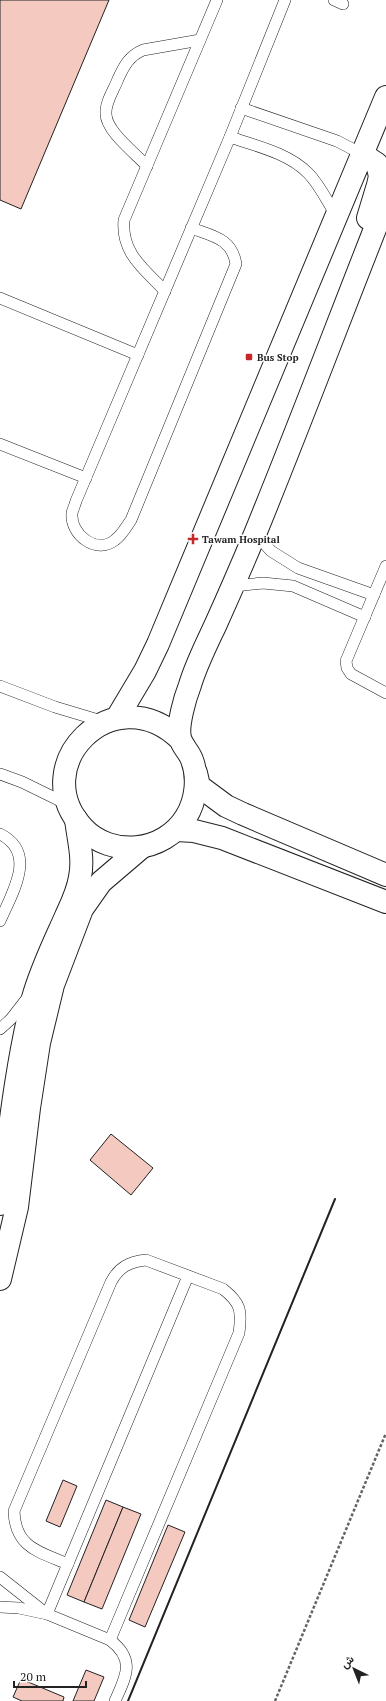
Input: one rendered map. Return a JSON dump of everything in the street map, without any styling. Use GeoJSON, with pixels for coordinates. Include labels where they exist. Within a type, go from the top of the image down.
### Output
{"type":"FeatureCollection","features":[{"type":"Feature","properties":{"kind":"street"},"geometry":{"type":"LineString","coordinates":[[111,720],[145,671],[158,644],[337,218],[386,97]]}},
{"type":"Feature","properties":{"kind":"street"},"geometry":{"type":"LineString","coordinates":[[362,154],[376,164],[380,176],[360,244],[363,260]]}},
{"type":"Feature","properties":{"kind":"street"},"geometry":{"type":"LineString","coordinates":[[180,739],[182,712],[190,684],[255,533],[386,201]]}},
{"type":"Feature","properties":{"kind":"street"},"geometry":{"type":"LineString","coordinates":[[0,1204],[2,1167],[22,1043],[37,982],[77,893],[81,875],[81,857],[65,786],[65,776],[70,756],[81,739],[96,726],[111,720],[140,717],[162,724],[180,739],[193,760],[199,786],[226,806],[386,875]]}},
{"type":"Feature","properties":{"kind":"street"},"geometry":{"type":"LineString","coordinates":[[0,1279],[17,1207],[37,1058],[53,985],[82,909],[101,882],[142,847],[166,838],[176,830],[186,818],[192,804],[196,788],[196,773]]}},
{"type":"Feature","properties":{"kind":"street"},"geometry":{"type":"LineString","coordinates":[[72,812],[84,829],[105,843],[123,847],[142,847]]}},
{"type":"Feature","properties":{"kind":"street"},"geometry":{"type":"LineString","coordinates":[[176,830],[208,834],[222,838],[386,902]]}},
{"type":"Feature","properties":{"kind":"lane"},"geometry":{"type":"LineString","coordinates":[[165,291],[131,253],[125,243],[123,232],[124,220],[217,0]]}},
{"type":"Feature","properties":{"kind":"lane"},"geometry":{"type":"LineString","coordinates":[[191,228],[220,239],[229,245],[234,254],[236,264],[131,520],[115,541],[104,545],[92,544],[81,537],[74,526],[72,513],[191,228],[230,137],[285,0]]}},
{"type":"Feature","properties":{"kind":"lane"},"geometry":{"type":"LineString","coordinates":[[147,166],[108,124],[106,114],[107,104],[124,66],[135,53],[143,50],[200,40]]}},
{"type":"Feature","properties":{"kind":"lane"},"geometry":{"type":"LineString","coordinates":[[241,108],[337,142],[362,154]]}},
{"type":"Feature","properties":{"kind":"lane"},"geometry":{"type":"LineString","coordinates":[[230,137],[283,156],[296,163],[308,173],[337,218]]}},
{"type":"Feature","properties":{"kind":"lane"},"geometry":{"type":"LineString","coordinates":[[0,298],[138,355]]}},
{"type":"Feature","properties":{"kind":"lane"},"geometry":{"type":"LineString","coordinates":[[0,444],[86,478]]}},
{"type":"Feature","properties":{"kind":"lane"},"geometry":{"type":"LineString","coordinates":[[255,533],[271,551],[298,568],[374,595]]}},
{"type":"Feature","properties":{"kind":"lane"},"geometry":{"type":"LineString","coordinates":[[386,566],[346,661],[347,668],[358,679],[386,693]]}},
{"type":"Feature","properties":{"kind":"lane"},"geometry":{"type":"LineString","coordinates":[[233,586],[263,583],[293,586],[365,617]]}},
{"type":"Feature","properties":{"kind":"lane"},"geometry":{"type":"LineString","coordinates":[[0,686],[55,707],[111,720]]}},
{"type":"Feature","properties":{"kind":"lane"},"geometry":{"type":"LineString","coordinates":[[0,774],[22,782],[72,812]]}},
{"type":"Feature","properties":{"kind":"lane"},"geometry":{"type":"LineString","coordinates":[[0,834],[15,846],[20,856],[21,867],[0,920]]}},
{"type":"Feature","properties":{"kind":"lane"},"geometry":{"type":"LineString","coordinates":[[0,1029],[20,1009],[37,982]]}},
{"type":"Feature","properties":{"kind":"lane"},"geometry":{"type":"LineString","coordinates":[[68,1564],[24,1543],[14,1522],[14,1511],[116,1273],[124,1265],[135,1261],[146,1260],[223,1289],[239,1306],[241,1319],[239,1333],[110,1640]]}},
{"type":"Feature","properties":{"kind":"lane"},"geometry":{"type":"LineString","coordinates":[[47,1614],[188,1276]]}},
{"type":"Feature","properties":{"kind":"lane"},"geometry":{"type":"LineString","coordinates":[[0,1577],[47,1614]]}},
{"type":"Feature","properties":{"kind":"lane"},"geometry":{"type":"LineString","coordinates":[[0,1607],[19,1608],[47,1614],[110,1640],[118,1646],[124,1654],[127,1664],[126,1675],[115,1701]]}},
{"type":"Feature","properties":{"kind":"path"},"geometry":{"type":"LineString","coordinates":[[276,1701],[386,1433]]}},
{"type":"Feature","properties":{"kind":"building"},"geometry":{"type":"Polygon","coordinates":[[[0,0],[109,0],[21,209],[0,200],[0,0]]]}},
{"type":"Feature","properties":{"kind":"building"},"geometry":{"type":"Polygon","coordinates":[[[111,1134],[153,1168],[131,1195],[90,1160],[111,1134]]]}},
{"type":"Feature","properties":{"kind":"building"},"geometry":{"type":"Polygon","coordinates":[[[63,1480],[77,1486],[60,1527],[46,1521],[63,1480]]]}},
{"type":"Feature","properties":{"kind":"building"},"geometry":{"type":"Polygon","coordinates":[[[106,1500],[123,1507],[84,1602],[67,1595],[106,1500]]]}},
{"type":"Feature","properties":{"kind":"building"},"geometry":{"type":"Polygon","coordinates":[[[123,1507],[141,1514],[102,1609],[84,1602],[123,1507]]]}},
{"type":"Feature","properties":{"kind":"building"},"geometry":{"type":"Polygon","coordinates":[[[168,1525],[185,1532],[145,1627],[129,1620],[168,1525]]]}},
{"type":"Feature","properties":{"kind":"building"},"geometry":{"type":"Polygon","coordinates":[[[86,1670],[104,1677],[94,1701],[73,1701],[86,1670]]]}},
{"type":"Feature","properties":{"kind":"building"},"geometry":{"type":"Polygon","coordinates":[[[21,1679],[64,1697],[63,1701],[22,1701],[13,1697],[21,1679]]]}},
{"type":"Feature","properties":{"kind":"wall"},"geometry":{"type":"LineString","coordinates":[[128,1701],[335,1199]]}},
{"type":"Feature","properties":{"kind":"place","name":"Bus Stop"},"geometry":{"type":"Point","coordinates":[249,357]}},
{"type":"Feature","properties":{"kind":"place","name":"Tawam Hospital"},"geometry":{"type":"Point","coordinates":[193,539]}}]}
